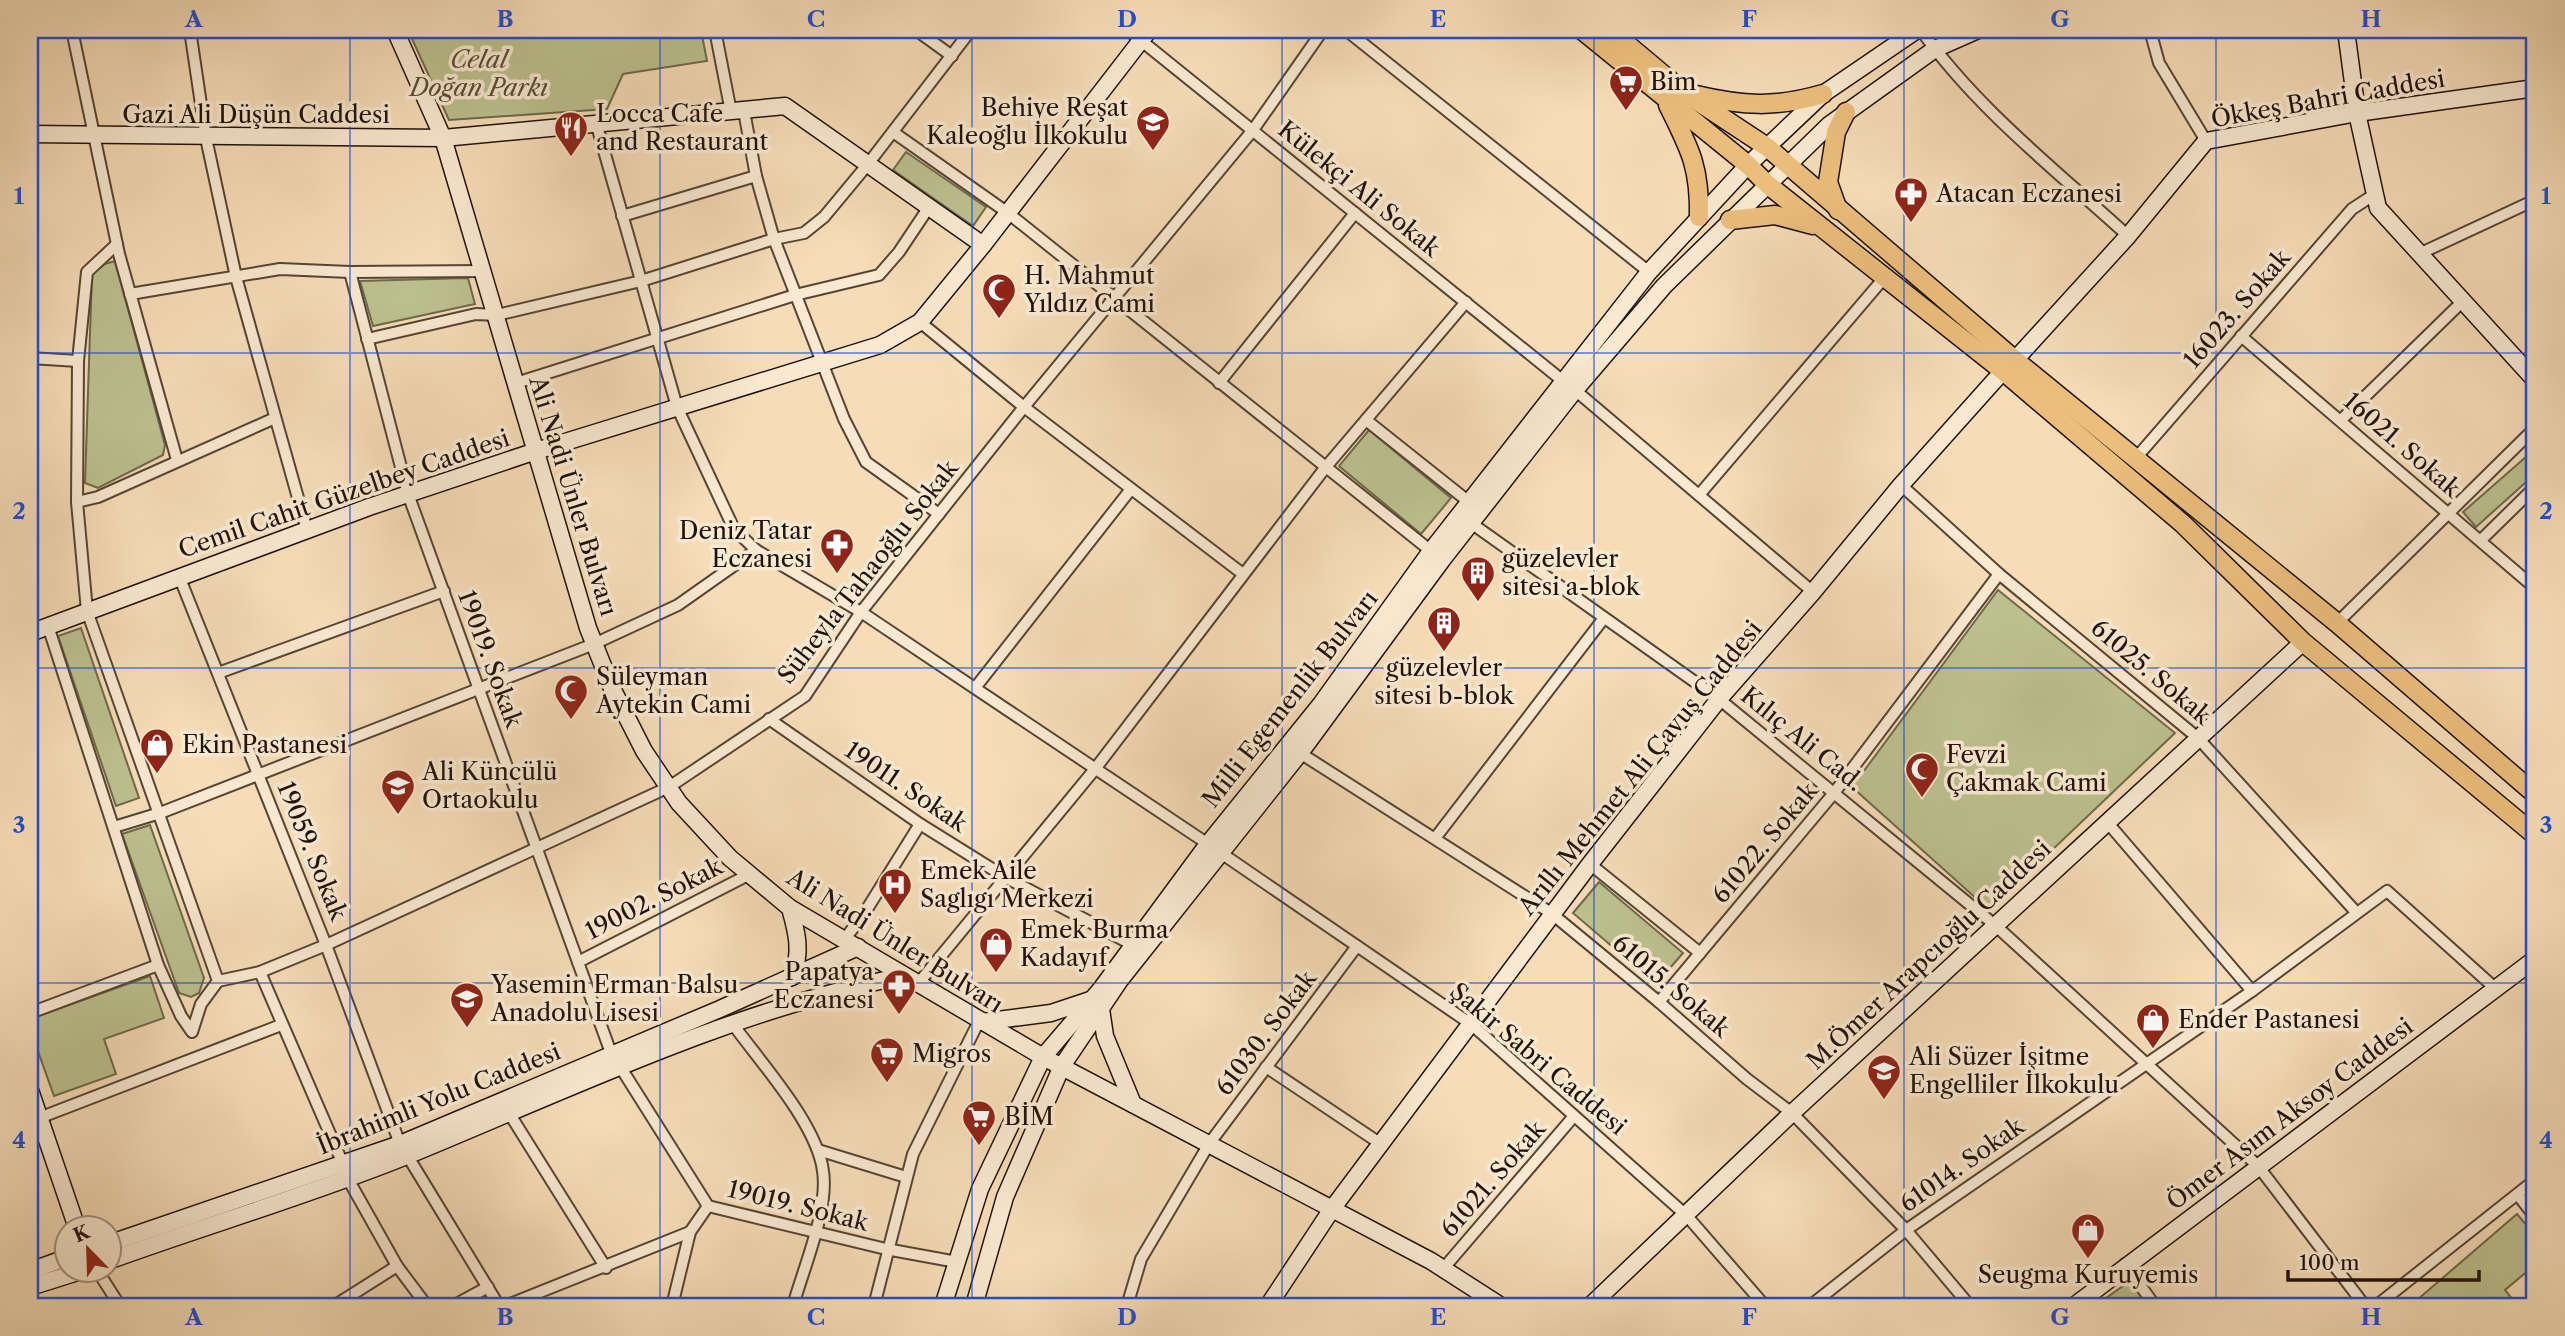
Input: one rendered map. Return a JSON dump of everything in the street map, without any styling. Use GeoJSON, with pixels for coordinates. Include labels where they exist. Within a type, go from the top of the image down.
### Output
{"type":"FeatureCollection","features":[{"type":"Feature","properties":{"kind":"main road"},"geometry":{"type":"LineString","coordinates":[[1582,30],[1884,278],[2136,458],[2337,623],[2535,792]]}},
{"type":"Feature","properties":{"kind":"main road"},"geometry":{"type":"LineString","coordinates":[[1610,30],[1685,93],[1767,147],[2183,524],[2303,642],[2535,835]]}},
{"type":"Feature","properties":{"kind":"main road"},"geometry":{"type":"LineString","coordinates":[[1685,93],[1739,105],[1798,101],[1823,94]]}},
{"type":"Feature","properties":{"kind":"main road"},"geometry":{"type":"LineString","coordinates":[[1665,99],[1694,158],[1699,183],[1699,217]]}},
{"type":"Feature","properties":{"kind":"main road"},"geometry":{"type":"LineString","coordinates":[[1838,210],[1828,182],[1836,132],[1846,112]]}},
{"type":"Feature","properties":{"kind":"main road"},"geometry":{"type":"LineString","coordinates":[[1730,220],[1775,215],[1821,227]]}},
{"type":"Feature","properties":{"kind":"street"},"geometry":{"type":"LineString","coordinates":[[72,30],[117,244],[177,460]]}},
{"type":"Feature","properties":{"kind":"street"},"geometry":{"type":"LineString","coordinates":[[190,30],[206,138],[236,277],[307,530]]}},
{"type":"Feature","properties":{"kind":"street","name":"Ali Nadi Ünler Bulvarı"},"geometry":{"type":"LineString","coordinates":[[395,30],[443,138],[594,644],[644,751],[669,788],[730,858],[790,908],[1042,1057],[1443,1269],[1501,1306]]}},
{"type":"Feature","properties":{"kind":"street"},"geometry":{"type":"LineString","coordinates":[[715,30],[774,239],[844,419],[866,462],[939,514]]}},
{"type":"Feature","properties":{"kind":"street"},"geometry":{"type":"LineString","coordinates":[[916,30],[952,56]]}},
{"type":"Feature","properties":{"kind":"street"},"geometry":{"type":"LineString","coordinates":[[367,339],[476,314],[497,315],[641,281],[774,239],[804,233],[824,218],[971,30]]}},
{"type":"Feature","properties":{"kind":"street","name":"Süheyla Tahaoğlu Sokak"},"geometry":{"type":"LineString","coordinates":[[218,981],[260,972],[327,945],[669,788],[805,696],[861,612],[1024,407],[1253,130],[1323,30]]}},
{"type":"Feature","properties":{"kind":"street"},"geometry":{"type":"LineString","coordinates":[[1346,30],[1649,272]]}},
{"type":"Feature","properties":{"kind":"street"},"geometry":{"type":"LineString","coordinates":[[1919,30],[2001,121],[2128,236]]}},
{"type":"Feature","properties":{"kind":"street","name":"Milli Egemenlik Bulvarı"},"geometry":{"type":"LineString","coordinates":[[974,1306],[1005,1197],[1062,1066],[1133,945],[1214,848],[1300,753],[1471,523],[1649,272],[1748,164],[1823,94],[1919,30]]}},
{"type":"Feature","properties":{"kind":"street","name":"Milli Egemenlik Bulvarı"},"geometry":{"type":"LineString","coordinates":[[943,1306],[980,1189],[1042,1057],[1096,1004],[1469,502],[1569,385],[1664,286],[1786,166],[1846,112],[1935,49],[1978,30]]}},
{"type":"Feature","properties":{"kind":"street"},"geometry":{"type":"LineString","coordinates":[[2150,30],[2159,63],[2206,141]]}},
{"type":"Feature","properties":{"kind":"street"},"geometry":{"type":"LineString","coordinates":[[2349,30],[2357,113],[2378,208],[2535,380]]}},
{"type":"Feature","properties":{"kind":"street","name":"Külekçi Ali Sokak"},"geometry":{"type":"LineString","coordinates":[[1139,33],[1253,130],[1569,385],[1814,592]]}},
{"type":"Feature","properties":{"kind":"street","name":"Cemil Cahit Güzelbey Caddesi"},"geometry":{"type":"LineString","coordinates":[[30,633],[408,494],[536,451],[880,345],[920,321],[1008,213],[1139,33]]}},
{"type":"Feature","properties":{"kind":"street","name":"Ökkeş Bahri Caddesi"},"geometry":{"type":"LineString","coordinates":[[2009,365],[2128,236],[2206,141],[2357,113],[2535,88]]}},
{"type":"Feature","properties":{"kind":"street","name":"Gazi Ali Düşün Caddesi"},"geometry":{"type":"LineString","coordinates":[[30,134],[93,137],[443,138],[597,126],[785,106],[983,245]]}},
{"type":"Feature","properties":{"kind":"street","name":"Şakir Sabri Caddesi"},"geometry":{"type":"LineString","coordinates":[[597,126],[677,407],[734,529],[756,550],[861,612],[1471,1024],[1687,1216],[1765,1306]]}},
{"type":"Feature","properties":{"kind":"street"},"geometry":{"type":"LineString","coordinates":[[893,132],[1008,213],[1431,551]]}},
{"type":"Feature","properties":{"kind":"street"},"geometry":{"type":"LineString","coordinates":[[622,216],[757,176]]}},
{"type":"Feature","properties":{"kind":"street","name":"16023. Sokak"},"geometry":{"type":"LineString","coordinates":[[2136,458],[2352,209],[2375,194]]}},
{"type":"Feature","properties":{"kind":"street"},"geometry":{"type":"LineString","coordinates":[[2421,253],[2535,200]]}},
{"type":"Feature","properties":{"kind":"street"},"geometry":{"type":"LineString","coordinates":[[516,383],[794,295],[879,275],[899,252],[929,207]]}},
{"type":"Feature","properties":{"kind":"street"},"geometry":{"type":"LineString","coordinates":[[1219,383],[1355,213]]}},
{"type":"Feature","properties":{"kind":"street"},"geometry":{"type":"LineString","coordinates":[[48,626],[158,965],[181,1016],[192,1032],[201,1004],[218,981],[87,611],[77,502],[78,361],[87,272],[117,244]]}},
{"type":"Feature","properties":{"kind":"street"},"geometry":{"type":"LineString","coordinates":[[130,295],[280,269],[350,272],[482,271]]}},
{"type":"Feature","properties":{"kind":"street","name":"19019. Sokak"},"geometry":{"type":"LineString","coordinates":[[350,272],[408,494],[611,1053]]}},
{"type":"Feature","properties":{"kind":"street"},"geometry":{"type":"LineString","coordinates":[[1699,495],[1884,278]]}},
{"type":"Feature","properties":{"kind":"street"},"geometry":{"type":"LineString","coordinates":[[2341,420],[2464,300]]}},
{"type":"Feature","properties":{"kind":"street"},"geometry":{"type":"LineString","coordinates":[[403,1150],[509,1113],[732,1023],[837,990],[910,981],[1004,877],[1095,769],[1325,468],[1466,303]]}},
{"type":"Feature","properties":{"kind":"street"},"geometry":{"type":"LineString","coordinates":[[920,321],[1024,407],[1243,574]]}},
{"type":"Feature","properties":{"kind":"street","name":"16021. Sokak"},"geometry":{"type":"LineString","coordinates":[[2241,336],[2535,588]]}},
{"type":"Feature","properties":{"kind":"street"},"geometry":{"type":"LineString","coordinates":[[30,358],[78,361]]}},
{"type":"Feature","properties":{"kind":"street","name":"Arıllı Mehmet Ali Çavuş Caddesi"},"geometry":{"type":"LineString","coordinates":[[1271,1305],[1332,1209],[1551,913],[1719,699],[1814,592],[1901,485],[2009,365]]}},
{"type":"Feature","properties":{"kind":"street"},"geometry":{"type":"LineString","coordinates":[[77,502],[98,497],[275,418]]}},
{"type":"Feature","properties":{"kind":"street"},"geometry":{"type":"LineString","coordinates":[[1366,420],[1469,502]]}},
{"type":"Feature","properties":{"kind":"street"},"geometry":{"type":"LineString","coordinates":[[2337,623],[2535,428]]}},
{"type":"Feature","properties":{"kind":"street","name":"61025. Sokak"},"geometry":{"type":"LineString","coordinates":[[1901,485],[1999,573],[2198,738],[2355,911]]}},
{"type":"Feature","properties":{"kind":"street"},"geometry":{"type":"LineString","coordinates":[[2481,540],[2535,487]]}},
{"type":"Feature","properties":{"kind":"street"},"geometry":{"type":"LineString","coordinates":[[975,688],[1132,489]]}},
{"type":"Feature","properties":{"kind":"street","name":"Kılıç Ali Cad."},"geometry":{"type":"LineString","coordinates":[[1471,523],[1719,699],[1996,926],[2143,1064],[2258,1166],[2365,1306]]}},
{"type":"Feature","properties":{"kind":"street"},"geometry":{"type":"LineString","coordinates":[[114,827],[160,813],[594,644],[678,605],[756,550]]}},
{"type":"Feature","properties":{"kind":"street","name":"61022. Sokak"},"geometry":{"type":"LineString","coordinates":[[1659,1002],[1834,793],[1999,573]]}},
{"type":"Feature","properties":{"kind":"street","name":"19059. Sokak"},"geometry":{"type":"LineString","coordinates":[[179,576],[327,945],[403,1150],[499,1306]]}},
{"type":"Feature","properties":{"kind":"street"},"geometry":{"type":"LineString","coordinates":[[218,673],[443,591]]}},
{"type":"Feature","properties":{"kind":"street"},"geometry":{"type":"LineString","coordinates":[[1436,837],[1604,618]]}},
{"type":"Feature","properties":{"kind":"street","name":"M.Ömer Arapcıoğlu Caddesi"},"geometry":{"type":"LineString","coordinates":[[1590,1306],[1792,1113],[2303,642]]}},
{"type":"Feature","properties":{"kind":"street","name":"19011. Sokak"},"geometry":{"type":"LineString","coordinates":[[769,719],[920,824],[1004,877],[1133,945]]}},
{"type":"Feature","properties":{"kind":"street","name":"61015. Sokak"},"geometry":{"type":"LineString","coordinates":[[1300,753],[1436,837],[1551,913],[1659,1002],[1747,1079],[1792,1113],[1906,1230],[1970,1306]]}},
{"type":"Feature","properties":{"kind":"street"},"geometry":{"type":"LineString","coordinates":[[2107,822],[2252,991]]}},
{"type":"Feature","properties":{"kind":"street"},"geometry":{"type":"LineString","coordinates":[[851,943],[867,909],[920,824]]}},
{"type":"Feature","properties":{"kind":"street"},"geometry":{"type":"LineString","coordinates":[[1590,864],[1700,953]]}},
{"type":"Feature","properties":{"kind":"street","name":"19002. Sokak"},"geometry":{"type":"LineString","coordinates":[[578,962],[750,874]]}},
{"type":"Feature","properties":{"kind":"street","name":"61014. Sokak"},"geometry":{"type":"LineString","coordinates":[[1810,1306],[1906,1230],[2252,991],[2355,911],[2387,891],[2496,989]]}},
{"type":"Feature","properties":{"kind":"street"},"geometry":{"type":"LineString","coordinates":[[790,908],[799,944],[798,961],[792,976]]}},
{"type":"Feature","properties":{"kind":"street","name":"İbrahimli Yolu Caddesi"},"geometry":{"type":"LineString","coordinates":[[122,1240],[345,1171],[403,1150],[611,1053],[792,976],[851,943]]}},
{"type":"Feature","properties":{"kind":"street","name":"61030. Sokak"},"geometry":{"type":"LineString","coordinates":[[1127,1306],[1141,1259],[1209,1144],[1357,946]]}},
{"type":"Feature","properties":{"kind":"street","name":"Ömer Asım Aksoy Caddesi"},"geometry":{"type":"LineString","coordinates":[[2074,1306],[2535,959]]}},
{"type":"Feature","properties":{"kind":"street"},"geometry":{"type":"LineString","coordinates":[[30,1013],[158,965]]}},
{"type":"Feature","properties":{"kind":"street"},"geometry":{"type":"LineString","coordinates":[[260,972],[345,1171],[397,1266],[426,1306]]}},
{"type":"Feature","properties":{"kind":"street"},"geometry":{"type":"LineString","coordinates":[[874,1306],[886,1249],[913,1154],[980,1021],[1051,1013],[1096,1004],[1109,1046],[1133,1104]]}},
{"type":"Feature","properties":{"kind":"street"},"geometry":{"type":"LineString","coordinates":[[732,1023],[815,1138],[824,1173],[823,1196],[793,1306]]}},
{"type":"Feature","properties":{"kind":"street"},"geometry":{"type":"LineString","coordinates":[[39,1118],[281,1025]]}},
{"type":"Feature","properties":{"kind":"street"},"geometry":{"type":"LineString","coordinates":[[1266,1067],[1381,1144]]}},
{"type":"Feature","properties":{"kind":"street","name":"19019. Sokak"},"geometry":{"type":"LineString","coordinates":[[621,1068],[708,1206],[886,1249],[957,1262]]}},
{"type":"Feature","properties":{"kind":"street"},"geometry":{"type":"LineString","coordinates":[[30,1090],[72,1214]]}},
{"type":"Feature","properties":{"kind":"street"},"geometry":{"type":"LineString","coordinates":[[509,1113],[606,1268]]}},
{"type":"Feature","properties":{"kind":"street","name":"61021. Sokak"},"geometry":{"type":"LineString","coordinates":[[1443,1269],[1574,1116]]}},
{"type":"Feature","properties":{"kind":"street"},"geometry":{"type":"LineString","coordinates":[[818,1150],[906,1177]]}},
{"type":"Feature","properties":{"kind":"street"},"geometry":{"type":"LineString","coordinates":[[122,1256],[345,1171]]}},
{"type":"Feature","properties":{"kind":"street"},"geometry":{"type":"LineString","coordinates":[[2376,1306],[2535,1180]]}},
{"type":"Feature","properties":{"kind":"street"},"geometry":{"type":"LineString","coordinates":[[2518,1195],[2535,1217]]}},
{"type":"Feature","properties":{"kind":"street"},"geometry":{"type":"LineString","coordinates":[[672,1306],[690,1233],[708,1206]]}},
{"type":"Feature","properties":{"kind":"street"},"geometry":{"type":"LineString","coordinates":[[505,1306],[690,1233]]}},
{"type":"Feature","properties":{"kind":"street"},"geometry":{"type":"LineString","coordinates":[[30,1271],[52,1263]]}},
{"type":"Feature","properties":{"kind":"street"},"geometry":{"type":"LineString","coordinates":[[2125,1265],[2155,1306]]}},
{"type":"Feature","properties":{"kind":"street"},"geometry":{"type":"LineString","coordinates":[[334,1306],[397,1266]]}},
{"type":"Feature","properties":{"kind":"street"},"geometry":{"type":"LineString","coordinates":[[30,1287],[52,1280]]}},
{"type":"Feature","properties":{"kind":"street"},"geometry":{"type":"LineString","coordinates":[[106,1284],[120,1306]]}},
{"type":"Feature","properties":{"kind":"street"},"geometry":{"type":"LineString","coordinates":[[453,1306],[488,1287]]}},
{"type":"Feature","properties":{"kind":"green space","name":"Celal Doğan Parkı"},"geometry":{"type":"Polygon","coordinates":[[[408,30],[701,30],[707,61],[623,74],[607,109],[449,120],[408,30]]]}},
{"type":"Feature","properties":{"kind":"green space"},"geometry":{"type":"Polygon","coordinates":[[[906,152],[986,207],[973,226],[893,170],[906,152]]]}},
{"type":"Feature","properties":{"kind":"green space"},"geometry":{"type":"Polygon","coordinates":[[[115,261],[165,445],[163,455],[98,488],[85,483],[92,273],[115,261]]]}},
{"type":"Feature","properties":{"kind":"green space"},"geometry":{"type":"Polygon","coordinates":[[[468,278],[475,304],[373,326],[360,281],[468,278]]]}},
{"type":"Feature","properties":{"kind":"green space"},"geometry":{"type":"Polygon","coordinates":[[[1369,430],[1451,498],[1421,534],[1339,466],[1369,430]]]}},
{"type":"Feature","properties":{"kind":"green space"},"geometry":{"type":"Polygon","coordinates":[[[2535,449],[2535,474],[2476,527],[2463,512],[2535,449]]]}},
{"type":"Feature","properties":{"kind":"green space"},"geometry":{"type":"Polygon","coordinates":[[[1998,590],[2175,733],[1989,910],[1852,787],[1998,590]]]}},
{"type":"Feature","properties":{"kind":"green space"},"geometry":{"type":"Polygon","coordinates":[[[81,628],[139,798],[116,806],[58,636],[81,628]]]}},
{"type":"Feature","properties":{"kind":"green space"},"geometry":{"type":"Polygon","coordinates":[[[150,825],[204,978],[199,993],[191,997],[179,993],[122,834],[150,825]]]}},
{"type":"Feature","properties":{"kind":"green space"},"geometry":{"type":"Polygon","coordinates":[[[1599,882],[1683,953],[1656,984],[1573,913],[1599,882]]]}},
{"type":"Feature","properties":{"kind":"green space"},"geometry":{"type":"Polygon","coordinates":[[[150,976],[164,1018],[104,1039],[116,1074],[54,1096],[30,1029],[30,1019],[150,976]]]}},
{"type":"Feature","properties":{"kind":"green space"},"geometry":{"type":"Polygon","coordinates":[[[2517,1214],[2535,1235],[2535,1265],[2505,1290],[2518,1306],[2410,1306],[2517,1214]]]}},
{"type":"Feature","properties":{"kind":"green space"},"geometry":{"type":"Polygon","coordinates":[[[2130,1281],[2148,1306],[2095,1306],[2130,1281]]]}},
{"type":"Feature","properties":{"kind":"place","name":"Bim"},"geometry":{"type":"Point","coordinates":[1626,112]}},
{"type":"Feature","properties":{"kind":"place","name":"Behiye Reşat Kaleoğlu İlkokulu"},"geometry":{"type":"Point","coordinates":[1153,152]}},
{"type":"Feature","properties":{"kind":"place","name":"Locca Cafe and Restaurant"},"geometry":{"type":"Point","coordinates":[571,158]}},
{"type":"Feature","properties":{"kind":"place","name":"Atacan Eczanesi"},"geometry":{"type":"Point","coordinates":[1911,224]}},
{"type":"Feature","properties":{"kind":"place","name":"H. Mahmut Yıldız Cami"},"geometry":{"type":"Point","coordinates":[999,320]}},
{"type":"Feature","properties":{"kind":"place","name":"Deniz Tatar Eczanesi"},"geometry":{"type":"Point","coordinates":[837,575]}},
{"type":"Feature","properties":{"kind":"place","name":"güzelevler sitesi a-blok"},"geometry":{"type":"Point","coordinates":[1478,603]}},
{"type":"Feature","properties":{"kind":"place","name":"güzelevler sitesi b-blok"},"geometry":{"type":"Point","coordinates":[1444,653]}},
{"type":"Feature","properties":{"kind":"place","name":"Süleyman Aytekin Cami"},"geometry":{"type":"Point","coordinates":[571,721]}},
{"type":"Feature","properties":{"kind":"place","name":"Ekin Pastanesi"},"geometry":{"type":"Point","coordinates":[157,775]}},
{"type":"Feature","properties":{"kind":"place","name":"Fevzi Çakmak Cami"},"geometry":{"type":"Point","coordinates":[1922,799]}},
{"type":"Feature","properties":{"kind":"place","name":"Ali Küncülü Ortaokulu"},"geometry":{"type":"Point","coordinates":[398,816]}},
{"type":"Feature","properties":{"kind":"place","name":"Emek Aile Saglıgı Merkezi"},"geometry":{"type":"Point","coordinates":[895,915]}},
{"type":"Feature","properties":{"kind":"place","name":"Emek Burma Kadayıf"},"geometry":{"type":"Point","coordinates":[996,974]}},
{"type":"Feature","properties":{"kind":"place","name":"Papatya Eczanesi"},"geometry":{"type":"Point","coordinates":[899,1016]}},
{"type":"Feature","properties":{"kind":"place","name":"Yasemin Erman Balsu Anadolu Lisesi"},"geometry":{"type":"Point","coordinates":[467,1029]}},
{"type":"Feature","properties":{"kind":"place","name":"Ender Pastanesi"},"geometry":{"type":"Point","coordinates":[2153,1050]}},
{"type":"Feature","properties":{"kind":"place","name":"Migros"},"geometry":{"type":"Point","coordinates":[887,1084]}},
{"type":"Feature","properties":{"kind":"place","name":"Ali Süzer İşitme Engelliler İlkokulu"},"geometry":{"type":"Point","coordinates":[1884,1101]}},
{"type":"Feature","properties":{"kind":"place","name":"BİM"},"geometry":{"type":"Point","coordinates":[979,1147]}},
{"type":"Feature","properties":{"kind":"place","name":"Seugma Kuruyemis"},"geometry":{"type":"Point","coordinates":[2088,1260]}}]}
